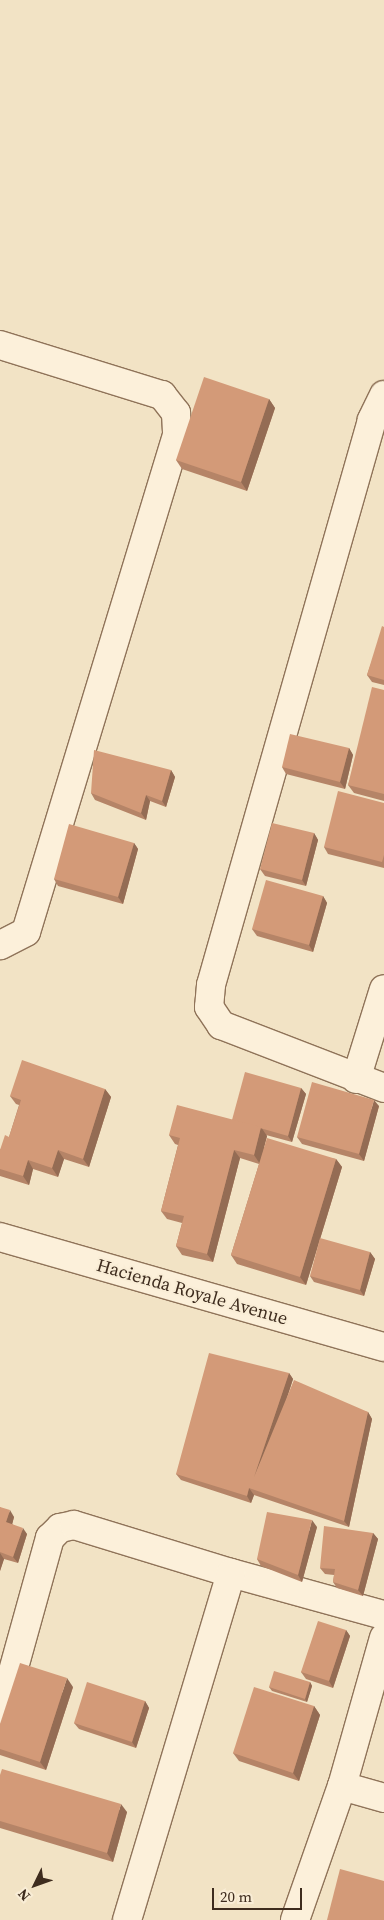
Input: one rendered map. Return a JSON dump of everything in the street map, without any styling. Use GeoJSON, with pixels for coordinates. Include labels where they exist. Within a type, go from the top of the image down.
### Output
{"type":"FeatureCollection","features":[{"type":"Feature","properties":{"kind":"street"},"geometry":{"type":"LineString","coordinates":[[0,945],[26,932],[177,435],[176,413],[162,395],[2,352]]}},
{"type":"Feature","properties":{"kind":"street"},"geometry":{"type":"LineString","coordinates":[[384,395],[372,420],[211,985],[209,1006],[221,1025],[356,1079],[384,1088]]}},
{"type":"Feature","properties":{"kind":"street"},"geometry":{"type":"LineString","coordinates":[[356,1079],[384,989]]}},
{"type":"Feature","properties":{"kind":"street","name":"Hacienda Royale Avenue"},"geometry":{"type":"LineString","coordinates":[[0,1238],[384,1347]]}},
{"type":"Feature","properties":{"kind":"street"},"geometry":{"type":"LineString","coordinates":[[0,1718],[50,1538],[60,1528],[74,1525],[231,1573],[384,1615]]}},
{"type":"Feature","properties":{"kind":"street"},"geometry":{"type":"LineString","coordinates":[[127,1920],[231,1573]]}},
{"type":"Feature","properties":{"kind":"street"},"geometry":{"type":"LineString","coordinates":[[295,1920],[342,1786],[384,1638]]}},
{"type":"Feature","properties":{"kind":"street"},"geometry":{"type":"LineString","coordinates":[[342,1786],[384,1798]]}},
{"type":"Feature","properties":{"kind":"building"},"geometry":{"type":"Polygon","coordinates":[[[204,377],[269,399],[241,482],[176,460],[204,377]]]}},
{"type":"Feature","properties":{"kind":"building"},"geometry":{"type":"Polygon","coordinates":[[[382,626],[384,627],[384,680],[367,675],[382,626]]]}},
{"type":"Feature","properties":{"kind":"building"},"geometry":{"type":"Polygon","coordinates":[[[372,687],[384,690],[384,794],[348,785],[372,687]]]}},
{"type":"Feature","properties":{"kind":"building"},"geometry":{"type":"Polygon","coordinates":[[[290,734],[349,748],[340,782],[282,767],[290,734]]]}},
{"type":"Feature","properties":{"kind":"building"},"geometry":{"type":"Polygon","coordinates":[[[94,750],[171,770],[162,801],[146,795],[141,813],[91,793],[94,750]]]}},
{"type":"Feature","properties":{"kind":"building"},"geometry":{"type":"Polygon","coordinates":[[[338,791],[384,803],[384,855],[382,862],[324,847],[338,791]]]}},
{"type":"Feature","properties":{"kind":"building"},"geometry":{"type":"Polygon","coordinates":[[[272,823],[314,833],[302,880],[260,869],[272,823]]]}},
{"type":"Feature","properties":{"kind":"building"},"geometry":{"type":"Polygon","coordinates":[[[69,824],[134,843],[118,897],[54,879],[69,824]]]}},
{"type":"Feature","properties":{"kind":"building"},"geometry":{"type":"Polygon","coordinates":[[[266,880],[323,896],[309,945],[252,929],[266,880]]]}},
{"type":"Feature","properties":{"kind":"building"},"geometry":{"type":"Polygon","coordinates":[[[22,1060],[105,1089],[83,1159],[58,1150],[52,1168],[28,1160],[23,1176],[0,1169],[0,1150],[5,1135],[9,1137],[21,1100],[10,1096],[22,1060]]]}},
{"type":"Feature","properties":{"kind":"building"},"geometry":{"type":"Polygon","coordinates":[[[245,1072],[301,1088],[288,1136],[232,1120],[245,1072]]]}},
{"type":"Feature","properties":{"kind":"building"},"geometry":{"type":"Polygon","coordinates":[[[312,1082],[374,1100],[359,1154],[297,1137],[312,1082]]]}},
{"type":"Feature","properties":{"kind":"building"},"geometry":{"type":"Polygon","coordinates":[[[177,1105],[261,1127],[254,1155],[234,1150],[207,1254],[176,1246],[184,1216],[161,1211],[180,1138],[169,1135],[177,1105]]]}},
{"type":"Feature","properties":{"kind":"building"},"geometry":{"type":"Polygon","coordinates":[[[267,1138],[336,1159],[300,1277],[231,1255],[267,1138]]]}},
{"type":"Feature","properties":{"kind":"building"},"geometry":{"type":"Polygon","coordinates":[[[320,1238],[370,1252],[360,1290],[310,1276],[320,1238]]]}},
{"type":"Feature","properties":{"kind":"building"},"geometry":{"type":"Polygon","coordinates":[[[209,1353],[289,1373],[254,1477],[294,1380],[368,1412],[344,1521],[249,1488],[247,1496],[176,1474],[209,1353]]]}},
{"type":"Feature","properties":{"kind":"building"},"geometry":{"type":"Polygon","coordinates":[[[0,1507],[10,1510],[6,1522],[23,1528],[13,1557],[0,1552],[0,1507]]]}},
{"type":"Feature","properties":{"kind":"building"},"geometry":{"type":"Polygon","coordinates":[[[267,1512],[312,1520],[298,1575],[257,1559],[267,1512]]]}},
{"type":"Feature","properties":{"kind":"building"},"geometry":{"type":"Polygon","coordinates":[[[324,1526],[373,1533],[358,1590],[333,1582],[335,1569],[320,1568],[324,1526]]]}},
{"type":"Feature","properties":{"kind":"building"},"geometry":{"type":"Polygon","coordinates":[[[318,1621],[346,1630],[329,1681],[301,1672],[318,1621]]]}},
{"type":"Feature","properties":{"kind":"building"},"geometry":{"type":"Polygon","coordinates":[[[20,1663],[67,1678],[40,1762],[0,1749],[0,1724],[20,1663]]]}},
{"type":"Feature","properties":{"kind":"building"},"geometry":{"type":"Polygon","coordinates":[[[274,1671],[310,1682],[305,1699],[269,1687],[274,1671]]]}},
{"type":"Feature","properties":{"kind":"building"},"geometry":{"type":"Polygon","coordinates":[[[87,1682],[145,1701],[132,1742],[74,1723],[87,1682]]]}},
{"type":"Feature","properties":{"kind":"building"},"geometry":{"type":"Polygon","coordinates":[[[254,1687],[314,1706],[293,1773],[233,1753],[254,1687]]]}},
{"type":"Feature","properties":{"kind":"building"},"geometry":{"type":"Polygon","coordinates":[[[2,1769],[121,1804],[107,1853],[0,1821],[0,1775],[2,1769]]]}},
{"type":"Feature","properties":{"kind":"building"},"geometry":{"type":"Polygon","coordinates":[[[340,1869],[384,1881],[384,1920],[327,1920],[340,1869]]]}}]}
